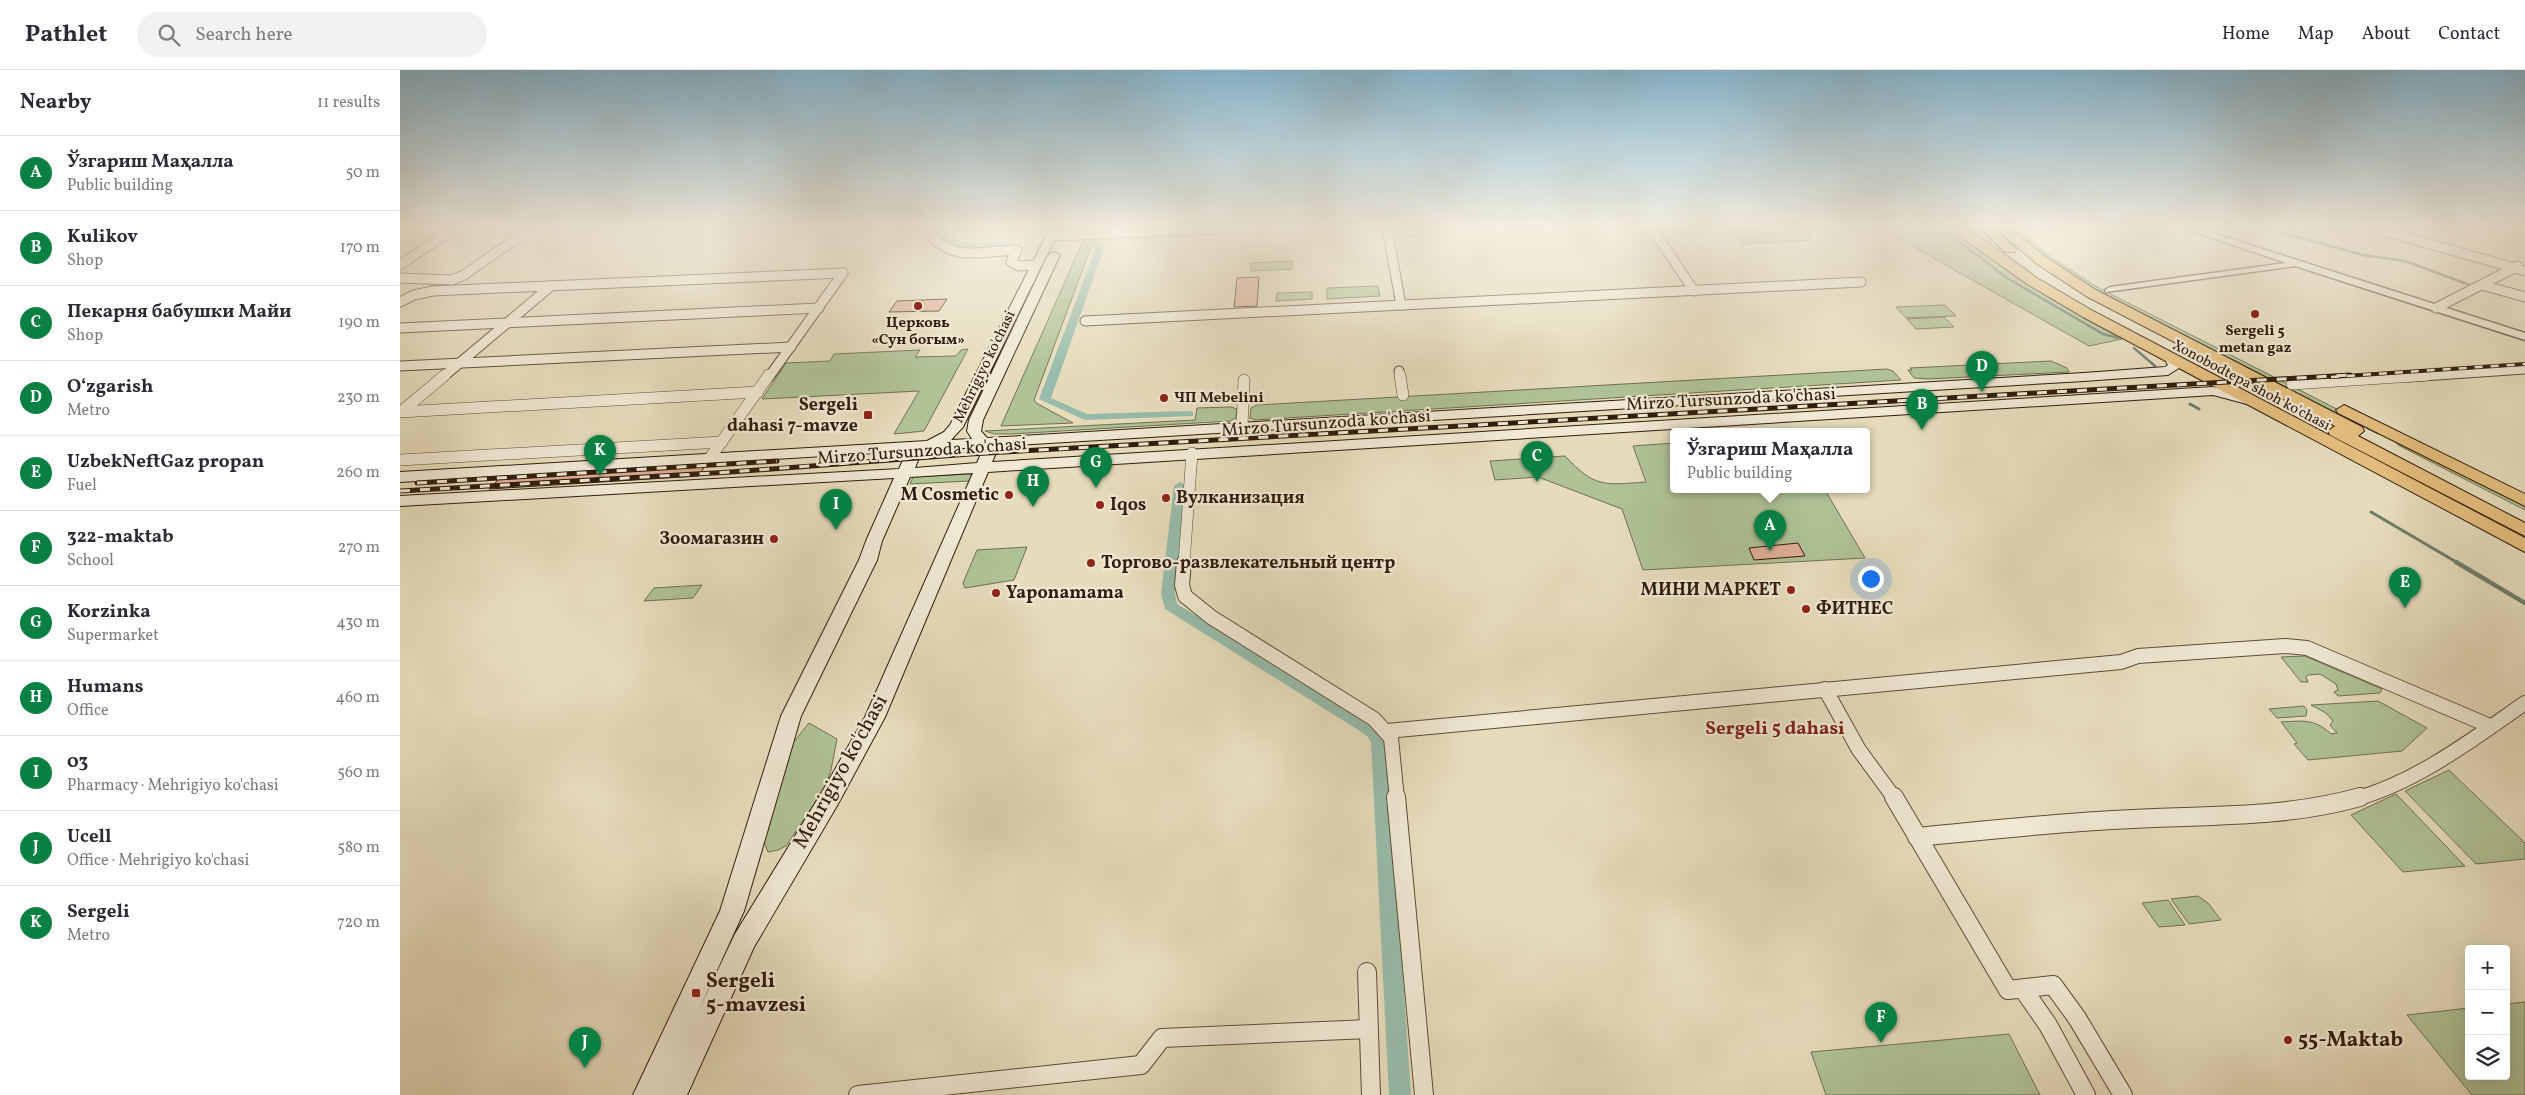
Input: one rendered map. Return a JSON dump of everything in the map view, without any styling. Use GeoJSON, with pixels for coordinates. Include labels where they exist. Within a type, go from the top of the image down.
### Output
{"type":"FeatureCollection","features":[{"type":"Feature","properties":{"kind":"highway"},"geometry":{"type":"LineString","coordinates":[[2025,276],[2167,365],[2253,402],[2525,546]]}},
{"type":"Feature","properties":{"kind":"highway","name":"Xonobodtepa shoh ko'chasi"},"geometry":{"type":"LineString","coordinates":[[2048,276],[2078,295],[2466,493],[2525,517]]}},
{"type":"Feature","properties":{"kind":"highway","name":"Xonobodtepa shoh ko'chasi"},"geometry":{"type":"LineString","coordinates":[[2065,276],[2091,293],[2397,452],[2525,530]]}},
{"type":"Feature","properties":{"kind":"highway"},"geometry":{"type":"LineString","coordinates":[[2087,276],[2110,290],[2292,384],[2525,501]]}},
{"type":"Feature","properties":{"kind":"highway"},"geometry":{"type":"LineString","coordinates":[[2078,295],[2088,314]]}},
{"type":"Feature","properties":{"kind":"highway"},"geometry":{"type":"LineString","coordinates":[[2379,428],[2397,452]]}},
{"type":"Feature","properties":{"kind":"main road","name":"Mehrigiyo ko'chasi"},"geometry":{"type":"LineString","coordinates":[[933,444],[949,436],[956,427],[1031,276]]}},
{"type":"Feature","properties":{"kind":"main road","name":"Mehrigiyo ko'chasi"},"geometry":{"type":"LineString","coordinates":[[673,1095],[744,941],[830,798],[875,717],[983,468],[988,441],[975,434],[976,420],[1040,276]]}},
{"type":"Feature","properties":{"kind":"main road","name":"Mirzo Tursunzoda ko'chasi"},"geometry":{"type":"LineString","coordinates":[[400,477],[1781,395],[2167,365]]}},
{"type":"Feature","properties":{"kind":"main road"},"geometry":{"type":"LineString","coordinates":[[2167,365],[2194,386],[2195,392]]}},
{"type":"Feature","properties":{"kind":"main road","name":"Mirzo Tursunzoda ko'chasi"},"geometry":{"type":"LineString","coordinates":[[400,501],[904,473],[1141,456],[2195,392],[2224,392],[2253,402]]}},
{"type":"Feature","properties":{"kind":"main road"},"geometry":{"type":"LineString","coordinates":[[1781,395],[1795,405],[1798,416]]}},
{"type":"Feature","properties":{"kind":"main road"},"geometry":{"type":"LineString","coordinates":[[1141,456],[1134,450],[1132,443],[1145,433]]}},
{"type":"Feature","properties":{"kind":"main road"},"geometry":{"type":"LineString","coordinates":[[647,1095],[732,912],[791,716],[868,560],[874,541],[917,445]]}},
{"type":"Feature","properties":{"kind":"street"},"geometry":{"type":"LineString","coordinates":[[437,289],[462,276]]}},
{"type":"Feature","properties":{"kind":"street"},"geometry":{"type":"LineString","coordinates":[[400,302],[414,295],[437,289],[780,276]]}},
{"type":"Feature","properties":{"kind":"street"},"geometry":{"type":"LineString","coordinates":[[710,458],[842,276]]}},
{"type":"Feature","properties":{"kind":"street"},"geometry":{"type":"LineString","coordinates":[[1396,276],[1401,305]]}},
{"type":"Feature","properties":{"kind":"street"},"geometry":{"type":"LineString","coordinates":[[1684,276],[1694,291]]}},
{"type":"Feature","properties":{"kind":"street"},"geometry":{"type":"LineString","coordinates":[[2110,290],[2212,276]]}},
{"type":"Feature","properties":{"kind":"street"},"geometry":{"type":"LineString","coordinates":[[2334,276],[2525,337]]}},
{"type":"Feature","properties":{"kind":"street"},"geometry":{"type":"LineString","coordinates":[[2436,308],[2499,276]]}},
{"type":"Feature","properties":{"kind":"street"},"geometry":{"type":"LineString","coordinates":[[400,278],[451,280]]}},
{"type":"Feature","properties":{"kind":"street"},"geometry":{"type":"LineString","coordinates":[[1085,321],[1861,282]]}},
{"type":"Feature","properties":{"kind":"street"},"geometry":{"type":"LineString","coordinates":[[2482,285],[2525,297]]}},
{"type":"Feature","properties":{"kind":"street"},"geometry":{"type":"LineString","coordinates":[[401,412],[551,286]]}},
{"type":"Feature","properties":{"kind":"street"},"geometry":{"type":"LineString","coordinates":[[400,328],[818,308]]}},
{"type":"Feature","properties":{"kind":"street"},"geometry":{"type":"LineString","coordinates":[[400,366],[791,347]]}},
{"type":"Feature","properties":{"kind":"street"},"geometry":{"type":"LineString","coordinates":[[2292,384],[2525,369]]}},
{"type":"Feature","properties":{"kind":"street"},"geometry":{"type":"LineString","coordinates":[[1398,371],[1403,395]]}},
{"type":"Feature","properties":{"kind":"street"},"geometry":{"type":"LineString","coordinates":[[1242,427],[1244,380]]}},
{"type":"Feature","properties":{"kind":"street"},"geometry":{"type":"LineString","coordinates":[[401,412],[758,392]]}},
{"type":"Feature","properties":{"kind":"street"},"geometry":{"type":"LineString","coordinates":[[400,460],[722,442]]}},
{"type":"Feature","properties":{"kind":"street"},"geometry":{"type":"LineString","coordinates":[[1192,453],[1182,585],[1185,596],[1211,617],[1374,720],[1388,731],[1393,745],[1424,1095]]}},
{"type":"Feature","properties":{"kind":"street"},"geometry":{"type":"LineString","coordinates":[[1388,731],[2122,662],[2138,656],[2285,646],[2316,652],[2490,726]]}},
{"type":"Feature","properties":{"kind":"street"},"geometry":{"type":"LineString","coordinates":[[1825,689],[1859,750],[1899,804],[2008,990],[2053,984],[2077,1018],[2123,1095]]}},
{"type":"Feature","properties":{"kind":"street"},"geometry":{"type":"LineString","coordinates":[[1917,837],[2123,819],[2215,816],[2306,808],[2337,803],[2388,786],[2436,761],[2524,705]]}},
{"type":"Feature","properties":{"kind":"street"},"geometry":{"type":"LineString","coordinates":[[1367,972],[1371,1095]]}},
{"type":"Feature","properties":{"kind":"street"},"geometry":{"type":"LineString","coordinates":[[2023,989],[2048,1025],[2086,1095]]}},
{"type":"Feature","properties":{"kind":"street"},"geometry":{"type":"LineString","coordinates":[[858,1095],[1141,1065],[1162,1038],[1369,1029]]}},
{"type":"Feature","properties":{"kind":"green space"},"geometry":{"type":"Polygon","coordinates":[[[1068,276],[1080,276],[1034,400],[1036,403],[1073,423],[1001,426],[1068,276]]]}},
{"type":"Feature","properties":{"kind":"green space"},"geometry":{"type":"Polygon","coordinates":[[[1965,276],[2016,276],[2068,309],[2122,339],[2089,346],[1965,276]]]}},
{"type":"Feature","properties":{"kind":"green space"},"geometry":{"type":"Polygon","coordinates":[[[2074,276],[2080,276],[2097,287],[2376,429],[2378,434],[2092,288],[2074,276]]]}},
{"type":"Feature","properties":{"kind":"green space"},"geometry":{"type":"Polygon","coordinates":[[[1378,286],[1380,296],[1327,299],[1327,288],[1378,286]]]}},
{"type":"Feature","properties":{"kind":"green space"},"geometry":{"type":"Polygon","coordinates":[[[1312,292],[1312,299],[1276,301],[1277,293],[1312,292]]]}},
{"type":"Feature","properties":{"kind":"green space"},"geometry":{"type":"Polygon","coordinates":[[[1945,305],[1956,316],[1906,318],[1896,307],[1945,305]]]}},
{"type":"Feature","properties":{"kind":"green space"},"geometry":{"type":"Polygon","coordinates":[[[1944,317],[1954,327],[1916,329],[1907,319],[1944,317]]]}},
{"type":"Feature","properties":{"kind":"green space"},"geometry":{"type":"Polygon","coordinates":[[[968,349],[924,431],[894,434],[919,391],[762,399],[786,363],[830,361],[834,354],[920,350],[915,357],[956,356],[961,350],[968,349]]]}},
{"type":"Feature","properties":{"kind":"green space"},"geometry":{"type":"Polygon","coordinates":[[[2051,361],[2067,368],[2069,372],[1928,379],[1914,378],[1908,370],[1912,370],[1910,368],[2051,361]]]}},
{"type":"Feature","properties":{"kind":"green space"},"geometry":{"type":"Polygon","coordinates":[[[1887,369],[1893,371],[1901,380],[1255,420],[1250,418],[1251,408],[1257,405],[1887,369]]]}},
{"type":"Feature","properties":{"kind":"green space"},"geometry":{"type":"Polygon","coordinates":[[[1231,407],[1237,409],[1236,418],[1230,421],[1011,434],[994,434],[985,431],[1195,420],[1197,408],[1231,407]]]}},
{"type":"Feature","properties":{"kind":"green space"},"geometry":{"type":"Polygon","coordinates":[[[2396,442],[2525,506],[2525,510],[2398,445],[2396,442]]]}},
{"type":"Feature","properties":{"kind":"green space"},"geometry":{"type":"Polygon","coordinates":[[[1670,443],[1670,493],[1827,493],[1865,558],[1643,570],[1622,509],[1538,477],[1495,480],[1490,461],[1565,456],[1584,474],[1601,482],[1620,484],[1646,482],[1633,446],[1670,443]]]}},
{"type":"Feature","properties":{"kind":"green space"},"geometry":{"type":"Polygon","coordinates":[[[972,474],[969,481],[910,484],[913,477],[972,474]]]}},
{"type":"Feature","properties":{"kind":"green space"},"geometry":{"type":"Polygon","coordinates":[[[1027,547],[1014,580],[965,588],[963,583],[977,550],[1027,547]]]}},
{"type":"Feature","properties":{"kind":"green space"},"geometry":{"type":"Polygon","coordinates":[[[702,585],[693,598],[644,601],[654,588],[702,585]]]}},
{"type":"Feature","properties":{"kind":"green space"},"geometry":{"type":"Polygon","coordinates":[[[2305,656],[2382,689],[2380,693],[2338,696],[2334,692],[2338,690],[2336,684],[2320,674],[2308,675],[2306,677],[2308,682],[2301,682],[2281,657],[2305,656]]]}},
{"type":"Feature","properties":{"kind":"green space"},"geometry":{"type":"Polygon","coordinates":[[[2378,701],[2427,728],[2402,751],[2308,760],[2294,744],[2297,743],[2281,722],[2308,722],[2319,725],[2331,734],[2337,733],[2330,725],[2333,721],[2326,713],[2311,705],[2378,701]]]}},
{"type":"Feature","properties":{"kind":"green space"},"geometry":{"type":"Polygon","coordinates":[[[2304,706],[2307,710],[2306,716],[2277,718],[2269,709],[2304,706]]]}},
{"type":"Feature","properties":{"kind":"green space"},"geometry":{"type":"Polygon","coordinates":[[[809,723],[837,739],[831,770],[825,788],[786,846],[768,852],[764,842],[792,744],[809,723]]]}},
{"type":"Feature","properties":{"kind":"green space"},"geometry":{"type":"Polygon","coordinates":[[[2449,770],[2525,843],[2525,859],[2476,864],[2405,791],[2449,770]]]}},
{"type":"Feature","properties":{"kind":"green space"},"geometry":{"type":"Polygon","coordinates":[[[2396,794],[2465,866],[2403,872],[2351,815],[2396,794]]]}},
{"type":"Feature","properties":{"kind":"green space"},"geometry":{"type":"Polygon","coordinates":[[[2198,896],[2208,903],[2221,920],[2189,924],[2171,899],[2198,896]]]}},
{"type":"Feature","properties":{"kind":"green space"},"geometry":{"type":"Polygon","coordinates":[[[2168,900],[2185,925],[2159,927],[2142,903],[2168,900]]]}},
{"type":"Feature","properties":{"kind":"green space"},"geometry":{"type":"Polygon","coordinates":[[[2525,1002],[2525,1095],[2472,1095],[2407,1015],[2465,1008],[2465,1080],[2510,1080],[2510,1004],[2525,1002]]]}},
{"type":"Feature","properties":{"kind":"green space"},"geometry":{"type":"Polygon","coordinates":[[[2009,1034],[2040,1095],[1826,1095],[1811,1052],[2009,1034]]]}},
{"type":"Feature","properties":{"kind":"building"},"geometry":{"type":"Polygon","coordinates":[[[1259,277],[1257,306],[1234,307],[1237,278],[1259,277]]]}},
{"type":"Feature","properties":{"kind":"building","name":"Церковь «Сун богым»"},"geometry":{"type":"Polygon","coordinates":[[[947,299],[939,311],[889,312],[897,301],[947,299]]]}},
{"type":"Feature","properties":{"kind":"building"},"geometry":{"type":"Polygon","coordinates":[[[706,465],[698,476],[489,489],[500,478],[706,465]]]}},
{"type":"Feature","properties":{"kind":"building"},"geometry":{"type":"Polygon","coordinates":[[[1798,543],[1805,556],[1754,560],[1749,548],[1798,543]]]}},
{"type":"Feature","properties":{"kind":"waterway"},"geometry":{"type":"LineString","coordinates":[[1090,276],[1045,399],[1085,417],[1189,414]]}},
{"type":"Feature","properties":{"kind":"waterway"},"geometry":{"type":"LineString","coordinates":[[2004,276],[2103,334],[2118,338]]}},
{"type":"Feature","properties":{"kind":"waterway"},"geometry":{"type":"LineString","coordinates":[[2445,276],[2470,285]]}},
{"type":"Feature","properties":{"kind":"waterway"},"geometry":{"type":"LineString","coordinates":[[418,290],[442,284]]}},
{"type":"Feature","properties":{"kind":"waterway"},"geometry":{"type":"LineString","coordinates":[[2134,348],[2155,366]]}},
{"type":"Feature","properties":{"kind":"waterway"},"geometry":{"type":"LineString","coordinates":[[2190,404],[2199,409]]}},
{"type":"Feature","properties":{"kind":"waterway"},"geometry":{"type":"LineString","coordinates":[[1180,486],[1168,594],[1170,606],[1358,722],[1373,732],[1379,742],[1400,1095]]}},
{"type":"Feature","properties":{"kind":"waterway"},"geometry":{"type":"LineString","coordinates":[[2371,512],[2458,563]]}},
{"type":"Feature","properties":{"kind":"waterway"},"geometry":{"type":"LineString","coordinates":[[2456,562],[2525,603]]}},
{"type":"Feature","properties":{"kind":"railway"},"geometry":{"type":"LineString","coordinates":[[2331,377],[2525,364]]}},
{"type":"Feature","properties":{"kind":"railway"},"geometry":{"type":"LineString","coordinates":[[400,491],[731,472],[970,454],[2350,375]]}},
{"type":"Feature","properties":{"kind":"railway"},"geometry":{"type":"LineString","coordinates":[[417,483],[777,461]]}},
{"type":"Feature","properties":{"kind":"place","name":"Церковь «Сун богым»"},"geometry":{"type":"Point","coordinates":[918,306]}},
{"type":"Feature","properties":{"kind":"place","name":"Sergeli 5 metan gaz"},"geometry":{"type":"Point","coordinates":[2255,314]}},
{"type":"Feature","properties":{"kind":"place","name":"O‘zgarish"},"geometry":{"type":"Point","coordinates":[1982,392]}},
{"type":"Feature","properties":{"kind":"place","name":"ЧП Mebelini"},"geometry":{"type":"Point","coordinates":[1164,398]}},
{"type":"Feature","properties":{"kind":"place","name":"Sergeli dahasi 7-mavze"},"geometry":{"type":"Point","coordinates":[868,415]}},
{"type":"Feature","properties":{"kind":"place","name":"Kulikov"},"geometry":{"type":"Point","coordinates":[1922,430]}},
{"type":"Feature","properties":{"kind":"place","name":"Sergeli"},"geometry":{"type":"Point","coordinates":[600,476]}},
{"type":"Feature","properties":{"kind":"place","name":"Пекарня бабушки Майи"},"geometry":{"type":"Point","coordinates":[1537,482]}},
{"type":"Feature","properties":{"kind":"place","name":"Korzinka"},"geometry":{"type":"Point","coordinates":[1096,488]}},
{"type":"Feature","properties":{"kind":"place","name":"M Cosmetic"},"geometry":{"type":"Point","coordinates":[1009,495]}},
{"type":"Feature","properties":{"kind":"place","name":"Вулканизация"},"geometry":{"type":"Point","coordinates":[1166,498]}},
{"type":"Feature","properties":{"kind":"place","name":"Iqos"},"geometry":{"type":"Point","coordinates":[1100,505]}},
{"type":"Feature","properties":{"kind":"place","name":"Humans"},"geometry":{"type":"Point","coordinates":[1033,507]}},
{"type":"Feature","properties":{"kind":"place","name":"03"},"geometry":{"type":"Point","coordinates":[836,530]}},
{"type":"Feature","properties":{"kind":"place","name":"Зоомагазин"},"geometry":{"type":"Point","coordinates":[774,539]}},
{"type":"Feature","properties":{"kind":"place","name":"Ўзгариш Маҳалла"},"geometry":{"type":"Point","coordinates":[1770,551]}},
{"type":"Feature","properties":{"kind":"place","name":"Торгово-развлекательный центр"},"geometry":{"type":"Point","coordinates":[1091,563]}},
{"type":"Feature","properties":{"kind":"place","name":"МИНИ МАРКЕТ"},"geometry":{"type":"Point","coordinates":[1791,590]}},
{"type":"Feature","properties":{"kind":"place","name":"Yaponamama"},"geometry":{"type":"Point","coordinates":[996,593]}},
{"type":"Feature","properties":{"kind":"place","name":"UzbekNeftGaz propan"},"geometry":{"type":"Point","coordinates":[2405,608]}},
{"type":"Feature","properties":{"kind":"place","name":"ФИТНЕС"},"geometry":{"type":"Point","coordinates":[1806,609]}},
{"type":"Feature","properties":{"kind":"place","name":"Sergeli 5-mavzesi"},"geometry":{"type":"Point","coordinates":[696,993]}},
{"type":"Feature","properties":{"kind":"place","name":"55-Maktab"},"geometry":{"type":"Point","coordinates":[2288,1040]}},
{"type":"Feature","properties":{"kind":"place","name":"322-maktab"},"geometry":{"type":"Point","coordinates":[1881,1043]}},
{"type":"Feature","properties":{"kind":"place","name":"Ucell"},"geometry":{"type":"Point","coordinates":[585,1068]}},
{"type":"Feature","properties":{"kind":"district","name":"Sergeli 5 dahasi"},"geometry":{"type":"Point","coordinates":[1775,729]}}]}
